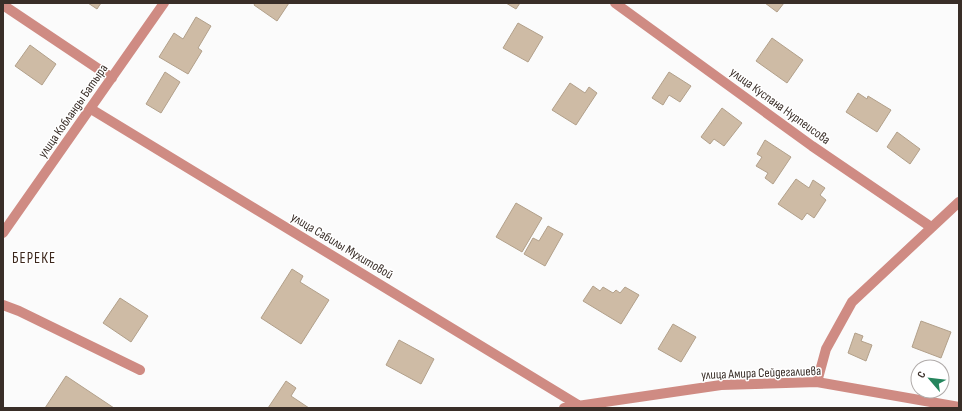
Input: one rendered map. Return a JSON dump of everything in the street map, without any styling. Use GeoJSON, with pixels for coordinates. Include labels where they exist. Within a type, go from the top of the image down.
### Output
{"type":"FeatureCollection","features":[{"type":"Feature","properties":{"kind":"street","name":"улица Кобланды Батыра"},"geometry":{"type":"LineString","coordinates":[[3,233],[91,110],[164,3]]}},
{"type":"Feature","properties":{"kind":"street","name":"улица Куспана Нурпеисова"},"geometry":{"type":"LineString","coordinates":[[615,3],[812,146],[931,228]]}},
{"type":"Feature","properties":{"kind":"street"},"geometry":{"type":"LineString","coordinates":[[3,5],[112,78]]}},
{"type":"Feature","properties":{"kind":"street","name":"улица Сабилы Мухитовой"},"geometry":{"type":"LineString","coordinates":[[91,110],[581,407]]}},
{"type":"Feature","properties":{"kind":"street"},"geometry":{"type":"LineString","coordinates":[[817,382],[826,349],[852,302],[959,202]]}},
{"type":"Feature","properties":{"kind":"street"},"geometry":{"type":"LineString","coordinates":[[3,305],[20,311],[140,370]]}},
{"type":"Feature","properties":{"kind":"street","name":"улица Амира Сейдегалиева"},"geometry":{"type":"LineString","coordinates":[[564,408],[581,407],[721,385],[817,382],[959,407]]}},
{"type":"Feature","properties":{"kind":"building"},"geometry":{"type":"Polygon","coordinates":[[[88,3],[101,3],[97,9],[88,3]]]}},
{"type":"Feature","properties":{"kind":"building"},"geometry":{"type":"Polygon","coordinates":[[[255,3],[289,3],[277,21],[254,5],[255,3]]]}},
{"type":"Feature","properties":{"kind":"building"},"geometry":{"type":"Polygon","coordinates":[[[506,3],[520,3],[516,9],[506,3]]]}},
{"type":"Feature","properties":{"kind":"building"},"geometry":{"type":"Polygon","coordinates":[[[765,3],[784,3],[777,12],[765,3]]]}},
{"type":"Feature","properties":{"kind":"building"},"geometry":{"type":"Polygon","coordinates":[[[196,17],[211,26],[198,48],[202,51],[188,74],[159,57],[174,33],[183,39],[196,17]]]}},
{"type":"Feature","properties":{"kind":"building"},"geometry":{"type":"Polygon","coordinates":[[[518,23],[543,37],[528,62],[503,48],[518,23]]]}},
{"type":"Feature","properties":{"kind":"building"},"geometry":{"type":"Polygon","coordinates":[[[772,38],[803,60],[787,83],[756,61],[772,38]]]}},
{"type":"Feature","properties":{"kind":"building"},"geometry":{"type":"Polygon","coordinates":[[[30,45],[56,64],[42,85],[15,66],[30,45]]]}},
{"type":"Feature","properties":{"kind":"building"},"geometry":{"type":"Polygon","coordinates":[[[165,72],[180,82],[161,113],[146,104],[165,72]]]}},
{"type":"Feature","properties":{"kind":"building"},"geometry":{"type":"Polygon","coordinates":[[[669,72],[691,86],[680,102],[669,95],[663,105],[652,98],[669,72]]]}},
{"type":"Feature","properties":{"kind":"building"},"geometry":{"type":"Polygon","coordinates":[[[570,83],[585,93],[589,87],[597,93],[576,125],[552,110],[570,83]]]}},
{"type":"Feature","properties":{"kind":"building"},"geometry":{"type":"Polygon","coordinates":[[[858,93],[867,99],[868,96],[891,110],[877,132],[846,112],[858,93]]]}},
{"type":"Feature","properties":{"kind":"building"},"geometry":{"type":"Polygon","coordinates":[[[722,108],[742,123],[724,146],[714,139],[710,144],[701,137],[722,108]]]}},
{"type":"Feature","properties":{"kind":"building"},"geometry":{"type":"Polygon","coordinates":[[[897,132],[920,149],[910,164],[887,147],[897,132]]]}},
{"type":"Feature","properties":{"kind":"building"},"geometry":{"type":"Polygon","coordinates":[[[765,140],[791,157],[773,184],[765,178],[768,173],[756,166],[762,157],[757,154],[765,140]]]}},
{"type":"Feature","properties":{"kind":"building"},"geometry":{"type":"Polygon","coordinates":[[[796,179],[809,188],[813,180],[825,188],[820,195],[826,200],[814,218],[807,213],[802,220],[778,204],[796,179]]]}},
{"type":"Feature","properties":{"kind":"building"},"geometry":{"type":"Polygon","coordinates":[[[516,203],[542,218],[522,252],[496,237],[516,203]]]}},
{"type":"Feature","properties":{"kind":"building"},"geometry":{"type":"Polygon","coordinates":[[[548,226],[563,234],[545,266],[524,254],[533,238],[539,241],[548,226]]]}},
{"type":"Feature","properties":{"kind":"building"},"geometry":{"type":"Polygon","coordinates":[[[292,269],[303,276],[300,282],[329,300],[301,344],[261,318],[292,269]]]}},
{"type":"Feature","properties":{"kind":"building"},"geometry":{"type":"Polygon","coordinates":[[[593,286],[600,291],[603,287],[613,293],[616,290],[620,293],[625,287],[639,295],[621,324],[583,301],[593,286]]]}},
{"type":"Feature","properties":{"kind":"building"},"geometry":{"type":"Polygon","coordinates":[[[120,298],[148,316],[131,342],[103,323],[120,298]]]}},
{"type":"Feature","properties":{"kind":"building"},"geometry":{"type":"Polygon","coordinates":[[[921,321],[951,332],[941,358],[912,347],[921,321]]]}},
{"type":"Feature","properties":{"kind":"building"},"geometry":{"type":"Polygon","coordinates":[[[673,324],[696,337],[681,362],[658,349],[673,324]]]}},
{"type":"Feature","properties":{"kind":"building"},"geometry":{"type":"Polygon","coordinates":[[[855,333],[863,336],[861,341],[872,345],[866,361],[848,353],[855,333]]]}},
{"type":"Feature","properties":{"kind":"building"},"geometry":{"type":"Polygon","coordinates":[[[399,340],[434,359],[421,384],[386,365],[399,340]]]}},
{"type":"Feature","properties":{"kind":"building"},"geometry":{"type":"Polygon","coordinates":[[[66,376],[114,408],[45,408],[66,376]]]}},
{"type":"Feature","properties":{"kind":"building"},"geometry":{"type":"Polygon","coordinates":[[[286,381],[296,388],[291,396],[309,408],[268,408],[286,381]]]}},
{"type":"Feature","properties":{"kind":"district","name":"БЕРЕКЕ"},"geometry":{"type":"Point","coordinates":[34,258]}}]}
